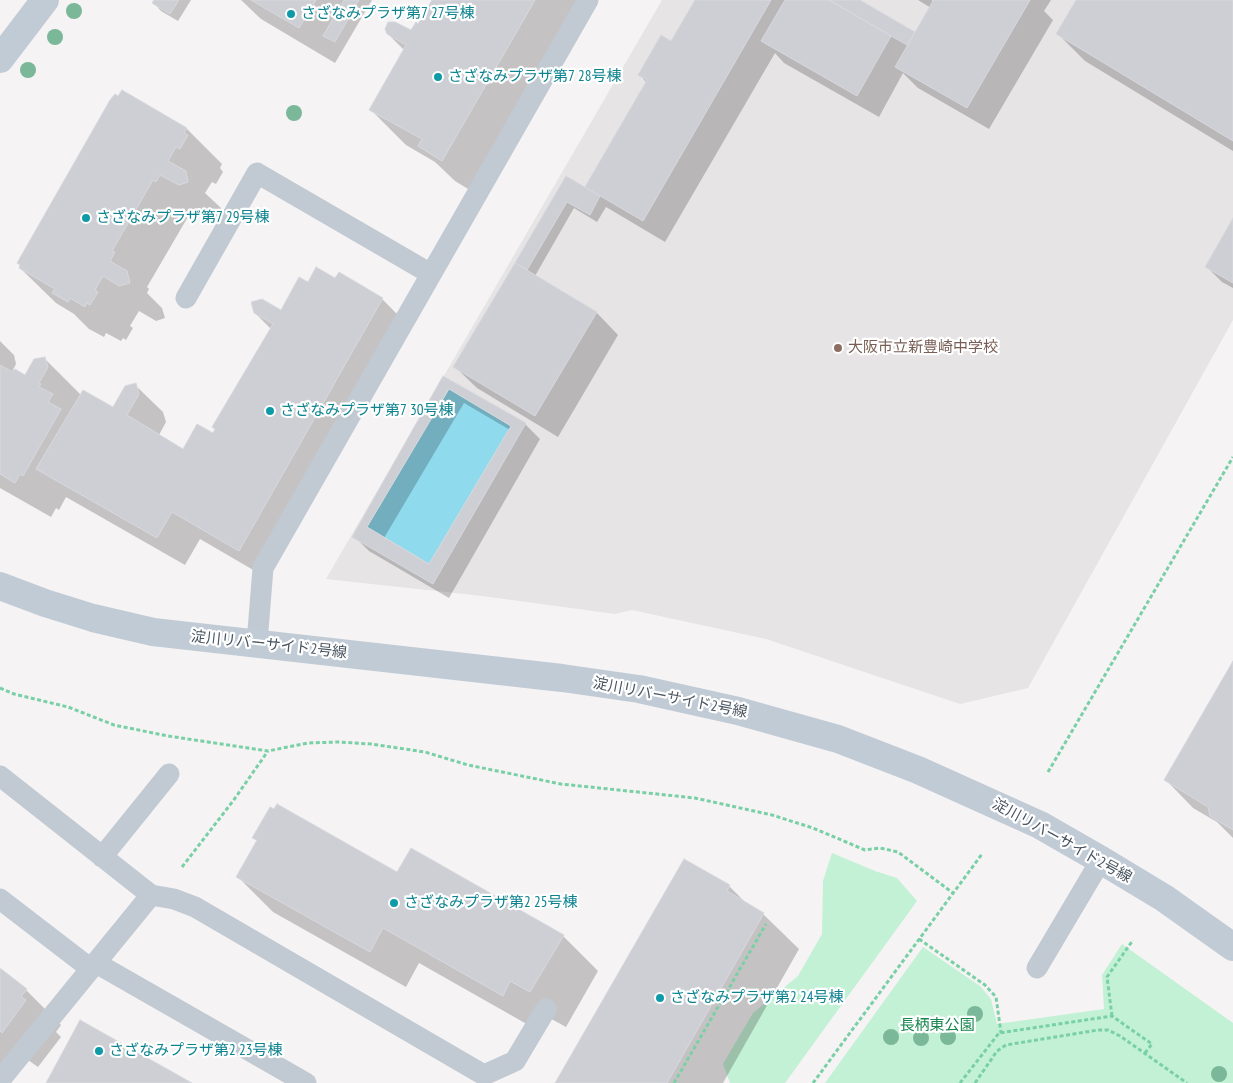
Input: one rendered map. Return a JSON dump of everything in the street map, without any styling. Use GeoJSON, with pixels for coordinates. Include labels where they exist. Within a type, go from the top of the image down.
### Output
{"type":"FeatureCollection","features":[{"type":"Feature","properties":{"kind":"street"},"geometry":{"type":"LineString","coordinates":[[0,59],[45,0]]}},
{"type":"Feature","properties":{"kind":"street","name":"淀川リバーサイド2号線"},"geometry":{"type":"LineString","coordinates":[[0,586],[93,618],[154,632],[562,678],[639,689],[738,711],[838,739],[918,770],[1032,821],[1164,898],[1233,947]]}},
{"type":"Feature","properties":{"kind":"lane"},"geometry":{"type":"LineString","coordinates":[[257,643],[263,568],[588,0]]}},
{"type":"Feature","properties":{"kind":"lane"},"geometry":{"type":"LineString","coordinates":[[186,298],[257,173],[432,274]]}},
{"type":"Feature","properties":{"kind":"lane"},"geometry":{"type":"LineString","coordinates":[[102,857],[170,774]]}},
{"type":"Feature","properties":{"kind":"lane"},"geometry":{"type":"LineString","coordinates":[[0,776],[151,895],[174,899],[195,907],[472,1076],[484,1075],[515,1061],[546,1009]]}},
{"type":"Feature","properties":{"kind":"lane"},"geometry":{"type":"LineString","coordinates":[[1037,968],[1101,860]]}},
{"type":"Feature","properties":{"kind":"lane"},"geometry":{"type":"LineString","coordinates":[[0,1080],[151,895]]}},
{"type":"Feature","properties":{"kind":"lane"},"geometry":{"type":"LineString","coordinates":[[0,899],[93,966],[306,1083]]}},
{"type":"Feature","properties":{"kind":"path"},"geometry":{"type":"LineString","coordinates":[[1048,772],[1233,457]]}},
{"type":"Feature","properties":{"kind":"path"},"geometry":{"type":"LineString","coordinates":[[0,688],[14,694],[75,709],[114,725],[268,751],[308,743],[371,744],[425,752],[468,765],[561,784],[696,798],[772,815],[813,828],[865,850],[880,848],[898,852],[953,893]]}},
{"type":"Feature","properties":{"kind":"path"},"geometry":{"type":"LineString","coordinates":[[151,895],[169,886],[268,751]]}},
{"type":"Feature","properties":{"kind":"path"},"geometry":{"type":"LineString","coordinates":[[813,1083],[982,854]]}},
{"type":"Feature","properties":{"kind":"path"},"geometry":{"type":"LineString","coordinates":[[674,1083],[766,924]]}},
{"type":"Feature","properties":{"kind":"path"},"geometry":{"type":"LineString","coordinates":[[919,939],[991,991],[996,998],[1002,1033]]}},
{"type":"Feature","properties":{"kind":"path"},"geometry":{"type":"LineString","coordinates":[[1112,1016],[1107,977],[1133,940]]}},
{"type":"Feature","properties":{"kind":"path"},"geometry":{"type":"LineString","coordinates":[[960,1083],[999,1033],[1112,1016],[1152,1044],[1145,1054]]}},
{"type":"Feature","properties":{"kind":"path"},"geometry":{"type":"LineString","coordinates":[[975,1083],[997,1051],[1006,1045],[1098,1030],[1108,1030],[1120,1036],[1187,1083]]}},
{"type":"Feature","properties":{"kind":"shaded area","name":"大阪市立新豊崎中学校"},"geometry":{"type":"Polygon","coordinates":[[[662,0],[1233,0],[1233,320],[1028,688],[960,704],[766,639],[632,610],[615,614],[482,596],[326,579],[662,0]]]}},
{"type":"Feature","properties":{"kind":"green space"},"geometry":{"type":"Polygon","coordinates":[[[832,853],[897,878],[917,901],[785,1083],[730,1083],[723,1064],[753,1013],[798,976],[822,934],[823,881],[832,853]]]}},
{"type":"Feature","properties":{"kind":"green space","name":"長柄東公園"},"geometry":{"type":"Polygon","coordinates":[[[1122,944],[1233,1023],[1233,1083],[825,1083],[923,947],[980,986],[991,999],[997,1024],[1104,1009],[1102,975],[1122,944]]]}},
{"type":"Feature","properties":{"kind":"water"},"geometry":{"type":"Polygon","coordinates":[[[449,389],[511,426],[429,564],[367,527],[449,389]]]}},
{"type":"Feature","properties":{"kind":"building"},"geometry":{"type":"Polygon","coordinates":[[[154,0],[179,0],[170,14],[152,3],[154,0]]]}},
{"type":"Feature","properties":{"kind":"building","name":"さざなみプラザ第7 27号棟"},"geometry":{"type":"Polygon","coordinates":[[[251,0],[316,0],[299,28],[251,0]]]}},
{"type":"Feature","properties":{"kind":"building"},"geometry":{"type":"Polygon","coordinates":[[[344,0],[359,0],[335,42],[323,36],[344,0]]]}},
{"type":"Feature","properties":{"kind":"building","name":"さざなみプラザ第7 28号棟"},"geometry":{"type":"Polygon","coordinates":[[[432,0],[535,0],[442,161],[418,146],[422,139],[369,110],[406,45],[387,34],[385,29],[388,22],[395,22],[411,30],[416,22],[418,24],[432,0]]]}},
{"type":"Feature","properties":{"kind":"building"},"geometry":{"type":"Polygon","coordinates":[[[695,0],[771,0],[643,221],[585,187],[647,80],[638,75],[661,35],[671,41],[695,0]]]}},
{"type":"Feature","properties":{"kind":"building"},"geometry":{"type":"Polygon","coordinates":[[[785,0],[829,0],[891,36],[857,96],[761,41],[785,0]]]}},
{"type":"Feature","properties":{"kind":"building"},"geometry":{"type":"Polygon","coordinates":[[[829,0],[860,0],[915,32],[907,45],[829,0]]]}},
{"type":"Feature","properties":{"kind":"building"},"geometry":{"type":"Polygon","coordinates":[[[932,0],[1030,0],[967,108],[895,67],[932,0]]]}},
{"type":"Feature","properties":{"kind":"building"},"geometry":{"type":"Polygon","coordinates":[[[1076,0],[1233,0],[1233,141],[1056,34],[1076,0]]]}},
{"type":"Feature","properties":{"kind":"building","name":"さざなみプラザ第7 29号棟"},"geometry":{"type":"Polygon","coordinates":[[[122,90],[187,128],[184,133],[188,135],[180,149],[176,147],[168,161],[186,171],[188,182],[179,185],[160,175],[156,182],[153,180],[112,251],[115,252],[110,261],[127,271],[130,283],[119,286],[103,276],[95,290],[98,292],[90,305],[87,303],[85,307],[70,298],[68,302],[52,293],[55,289],[19,268],[20,265],[17,263],[110,100],[115,94],[118,96],[122,90]]]}},
{"type":"Feature","properties":{"kind":"building"},"geometry":{"type":"Polygon","coordinates":[[[566,176],[600,196],[590,215],[567,202],[527,270],[515,263],[566,176]]]}},
{"type":"Feature","properties":{"kind":"building"},"geometry":{"type":"Polygon","coordinates":[[[1233,218],[1233,283],[1205,267],[1233,218]]]}},
{"type":"Feature","properties":{"kind":"building"},"geometry":{"type":"Polygon","coordinates":[[[515,263],[597,312],[535,416],[453,367],[515,263]]]}},
{"type":"Feature","properties":{"kind":"building","name":"さざなみプラザ第7 30号棟"},"geometry":{"type":"Polygon","coordinates":[[[316,267],[335,278],[339,272],[383,298],[239,551],[172,512],[157,538],[36,469],[83,390],[113,407],[125,386],[136,383],[139,394],[127,415],[183,449],[197,424],[213,433],[215,429],[212,427],[273,324],[254,313],[251,302],[262,299],[281,310],[299,277],[308,282],[316,267]]]}},
{"type":"Feature","properties":{"kind":"building"},"geometry":{"type":"Polygon","coordinates":[[[45,357],[48,367],[39,383],[41,384],[39,387],[53,394],[48,402],[61,409],[23,476],[20,474],[15,483],[0,474],[0,365],[13,372],[15,369],[25,375],[34,359],[45,357]]]}},
{"type":"Feature","properties":{"kind":"building"},"geometry":{"type":"Polygon","coordinates":[[[443,376],[526,423],[433,584],[352,537],[443,376]],[[449,389],[367,527],[429,564],[511,426],[449,389]]]}},
{"type":"Feature","properties":{"kind":"building"},"geometry":{"type":"Polygon","coordinates":[[[1233,661],[1233,830],[1210,816],[1208,807],[1164,780],[1233,661]]]}},
{"type":"Feature","properties":{"kind":"building","name":"さざなみプラザ第2 25号棟"},"geometry":{"type":"Polygon","coordinates":[[[277,804],[397,872],[411,848],[564,935],[530,992],[510,981],[503,996],[383,928],[370,952],[236,877],[257,840],[252,838],[270,807],[274,809],[277,804]]]}},
{"type":"Feature","properties":{"kind":"building","name":"さざなみプラザ第2 24号棟"},"geometry":{"type":"Polygon","coordinates":[[[684,859],[730,885],[727,891],[764,913],[667,1083],[555,1083],[684,859]]]}},
{"type":"Feature","properties":{"kind":"building"},"geometry":{"type":"Polygon","coordinates":[[[0,968],[27,989],[21,997],[26,1000],[2,1033],[0,1031],[0,968]]]}},
{"type":"Feature","properties":{"kind":"building","name":"さざなみプラザ第2 23号棟"},"geometry":{"type":"Polygon","coordinates":[[[80,1020],[192,1083],[46,1083],[80,1020]]]}},
{"type":"Feature","properties":{"kind":"place","name":"さざなみプラザ第7 27号棟"},"geometry":{"type":"Point","coordinates":[291,14]}},
{"type":"Feature","properties":{"kind":"place","name":"さざなみプラザ第7 28号棟"},"geometry":{"type":"Point","coordinates":[438,77]}},
{"type":"Feature","properties":{"kind":"place","name":"さざなみプラザ第7 29号棟"},"geometry":{"type":"Point","coordinates":[86,218]}},
{"type":"Feature","properties":{"kind":"place","name":"大阪市立新豊崎中学校"},"geometry":{"type":"Point","coordinates":[838,348]}},
{"type":"Feature","properties":{"kind":"place","name":"さざなみプラザ第7 30号棟"},"geometry":{"type":"Point","coordinates":[270,411]}},
{"type":"Feature","properties":{"kind":"place","name":"さざなみプラザ第2 25号棟"},"geometry":{"type":"Point","coordinates":[394,903]}},
{"type":"Feature","properties":{"kind":"place","name":"さざなみプラザ第2 24号棟"},"geometry":{"type":"Point","coordinates":[660,998]}},
{"type":"Feature","properties":{"kind":"place","name":"さざなみプラザ第2 23号棟"},"geometry":{"type":"Point","coordinates":[99,1051]}}]}
